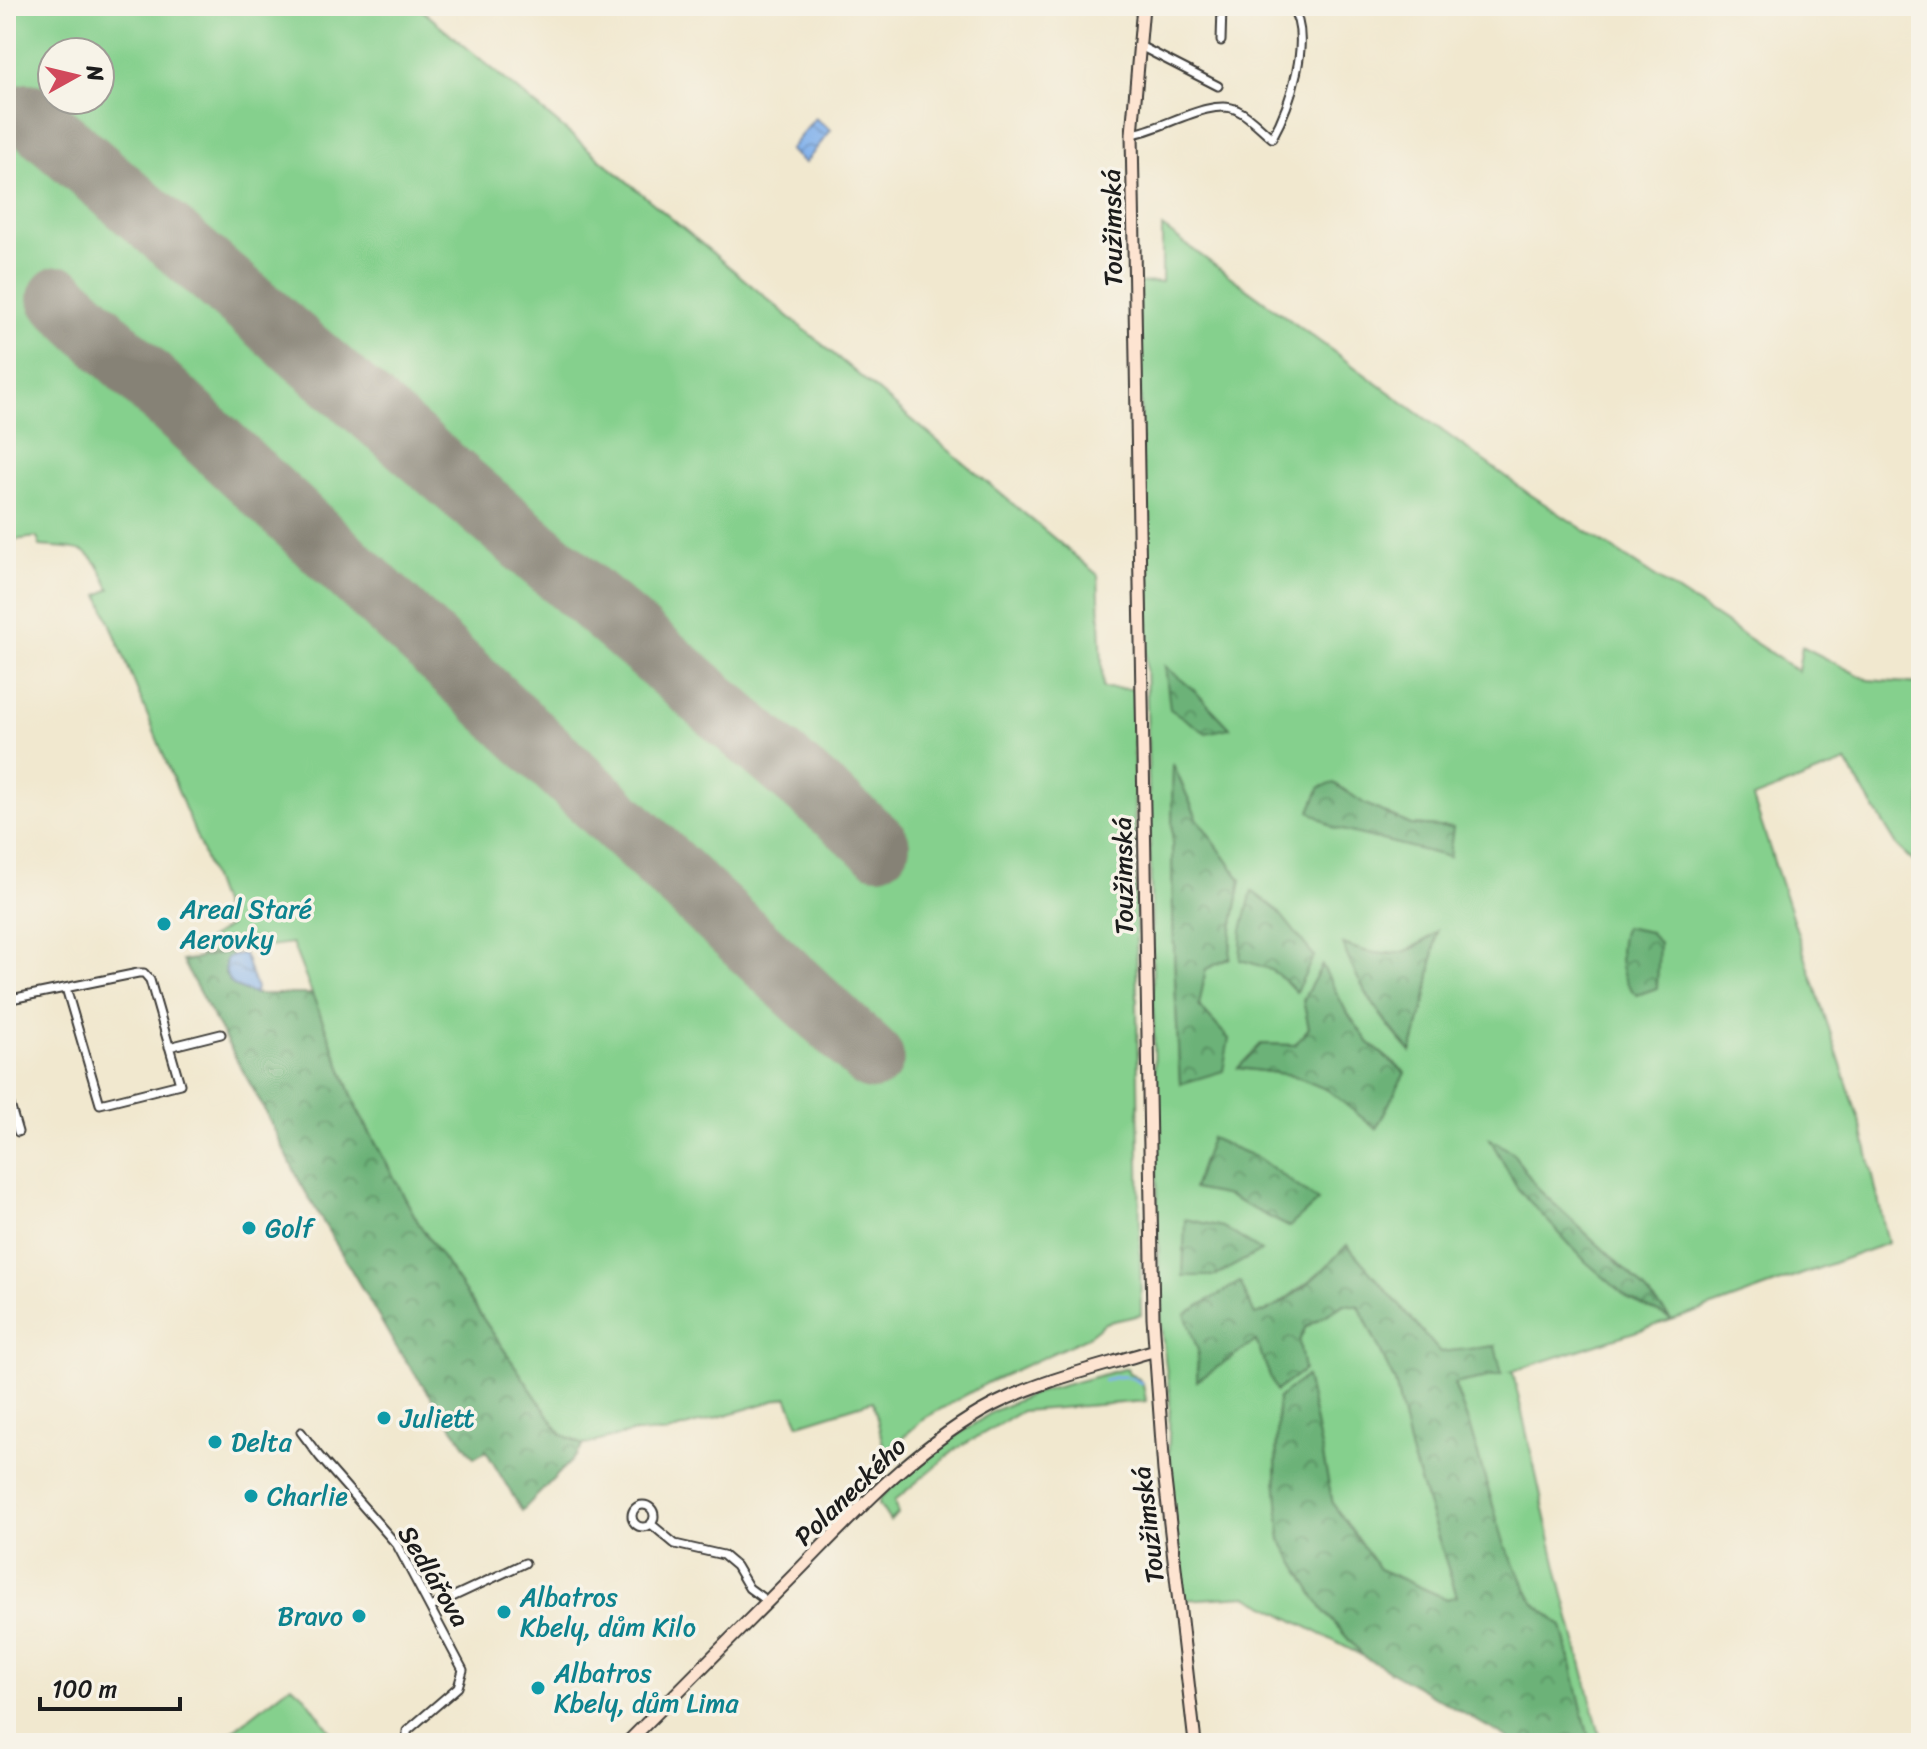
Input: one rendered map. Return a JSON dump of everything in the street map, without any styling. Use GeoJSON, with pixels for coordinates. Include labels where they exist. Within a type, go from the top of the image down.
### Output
{"type":"FeatureCollection","features":[{"type":"Feature","properties":{"kind":"street","name":"Toužimská"},"geometry":{"type":"LineString","coordinates":[[1143,6],[1132,134],[1155,1350],[1164,1471],[1195,1743]]}},
{"type":"Feature","properties":{"kind":"street"},"geometry":{"type":"LineString","coordinates":[[1221,41],[1222,6]]}},
{"type":"Feature","properties":{"kind":"street"},"geometry":{"type":"LineString","coordinates":[[1132,134],[1221,105],[1237,110],[1272,138],[1290,95],[1299,47],[1300,27],[1291,6]]}},
{"type":"Feature","properties":{"kind":"street"},"geometry":{"type":"LineString","coordinates":[[1138,45],[1218,86]]}},
{"type":"Feature","properties":{"kind":"street"},"geometry":{"type":"LineString","coordinates":[[6,1000],[66,988],[144,973],[150,980],[180,1084],[100,1104],[66,988]]}},
{"type":"Feature","properties":{"kind":"street"},"geometry":{"type":"LineString","coordinates":[[169,1047],[221,1034]]}},
{"type":"Feature","properties":{"kind":"street"},"geometry":{"type":"LineString","coordinates":[[6,1091],[18,1132]]}},
{"type":"Feature","properties":{"kind":"street","name":"Polaneckého"},"geometry":{"type":"LineString","coordinates":[[627,1743],[899,1470],[963,1423],[1032,1388],[1155,1350]]}},
{"type":"Feature","properties":{"kind":"street","name":"Sedlářova"},"geometry":{"type":"LineString","coordinates":[[301,1432],[397,1545],[463,1670],[458,1687],[407,1731],[407,1743]]}},
{"type":"Feature","properties":{"kind":"street"},"geometry":{"type":"LineString","coordinates":[[651,1524],[675,1544],[723,1555],[736,1566],[749,1588],[768,1602]]}},
{"type":"Feature","properties":{"kind":"street"},"geometry":{"type":"LineString","coordinates":[[431,1607],[525,1563]]}},
{"type":"Feature","properties":{"kind":"green space"},"geometry":{"type":"Polygon","coordinates":[[[6,6],[417,6],[1098,575],[1103,688],[1133,689],[1141,1315],[1105,1323],[1086,1338],[989,1382],[925,1418],[885,1453],[873,1401],[799,1424],[787,1397],[665,1433],[634,1432],[584,1445],[561,1434],[419,1224],[358,1110],[292,943],[200,955],[198,946],[229,926],[201,848],[99,595],[110,589],[97,564],[85,552],[40,546],[37,537],[6,541],[6,6]]]}},
{"type":"Feature","properties":{"kind":"green space"},"geometry":{"type":"Polygon","coordinates":[[[1162,227],[1528,493],[1798,671],[1802,646],[1868,680],[1921,684],[1921,869],[1898,847],[1846,762],[1753,798],[1863,1132],[1888,1243],[1715,1306],[1510,1372],[1513,1373],[1560,1580],[1602,1743],[1590,1743],[1562,1626],[1534,1603],[1505,1546],[1454,1383],[1495,1346],[1440,1353],[1347,1245],[1323,1271],[1268,1312],[1198,1351],[1197,1380],[1256,1341],[1276,1391],[1305,1328],[1345,1304],[1359,1306],[1395,1382],[1411,1453],[1457,1597],[1447,1599],[1379,1569],[1333,1504],[1306,1377],[1278,1398],[1276,1475],[1281,1540],[1322,1609],[1363,1656],[1247,1596],[1183,1600],[1168,1472],[1170,1397],[1160,1321],[1138,283],[1162,282],[1162,227]],[[1173,766],[1172,846],[1180,1084],[1229,1039],[1199,1006],[1206,968],[1230,957],[1241,880],[1197,818],[1173,766]],[[1334,783],[1389,841],[1449,856],[1452,828],[1411,825],[1365,804],[1334,783]],[[1437,933],[1405,952],[1369,954],[1344,944],[1355,972],[1372,1001],[1411,1052],[1426,999],[1437,933]],[[1297,937],[1269,967],[1279,973],[1314,956],[1297,937]],[[1322,966],[1303,1000],[1309,1028],[1295,1045],[1261,1044],[1238,1068],[1292,1075],[1328,1090],[1376,1129],[1405,1072],[1369,1043],[1346,1011],[1322,966]],[[1211,1138],[1208,1149],[1228,1196],[1289,1227],[1211,1138]],[[1512,1152],[1518,1189],[1669,1317],[1631,1275],[1538,1189],[1512,1152]]]}},
{"type":"Feature","properties":{"kind":"green space"},"geometry":{"type":"Polygon","coordinates":[[[1165,666],[1195,691],[1230,728],[1206,733],[1170,709],[1165,666]]]}},
{"type":"Feature","properties":{"kind":"green space"},"geometry":{"type":"Polygon","coordinates":[[[1173,764],[1197,818],[1241,880],[1230,958],[1206,969],[1199,1006],[1229,1039],[1223,1071],[1180,1084],[1173,924],[1173,764]]]}},
{"type":"Feature","properties":{"kind":"green space"},"geometry":{"type":"Polygon","coordinates":[[[1334,783],[1365,804],[1411,825],[1453,828],[1449,857],[1334,828],[1310,811],[1320,787],[1334,783]]]}},
{"type":"Feature","properties":{"kind":"green space"},"geometry":{"type":"Polygon","coordinates":[[[1252,891],[1278,911],[1314,956],[1296,992],[1271,970],[1240,960],[1242,930],[1252,891]]]}},
{"type":"Feature","properties":{"kind":"green space"},"geometry":{"type":"Polygon","coordinates":[[[1624,927],[1650,932],[1659,943],[1657,988],[1637,995],[1630,988],[1620,954],[1624,927]]]}},
{"type":"Feature","properties":{"kind":"green space"},"geometry":{"type":"Polygon","coordinates":[[[1437,931],[1426,999],[1411,1052],[1371,1001],[1343,944],[1368,952],[1392,954],[1415,947],[1437,931]]]}},
{"type":"Feature","properties":{"kind":"green space"},"geometry":{"type":"Polygon","coordinates":[[[229,952],[232,956],[226,959],[225,974],[244,991],[255,994],[312,994],[358,1111],[419,1224],[561,1434],[584,1445],[522,1511],[486,1451],[474,1458],[395,1345],[301,1184],[263,1107],[182,961],[229,952]]]}},
{"type":"Feature","properties":{"kind":"green space"},"geometry":{"type":"Polygon","coordinates":[[[1322,965],[1346,1011],[1369,1043],[1405,1073],[1376,1129],[1328,1090],[1292,1075],[1238,1068],[1261,1044],[1295,1045],[1309,1028],[1303,1000],[1322,965]]]}},
{"type":"Feature","properties":{"kind":"green space"},"geometry":{"type":"Polygon","coordinates":[[[1211,1138],[1258,1158],[1318,1201],[1289,1227],[1228,1196],[1193,1189],[1211,1138]]]}},
{"type":"Feature","properties":{"kind":"green space"},"geometry":{"type":"Polygon","coordinates":[[[1490,1139],[1512,1152],[1538,1189],[1631,1275],[1671,1319],[1629,1299],[1586,1262],[1518,1189],[1490,1139]]]}},
{"type":"Feature","properties":{"kind":"green space"},"geometry":{"type":"Polygon","coordinates":[[[1185,1219],[1223,1227],[1261,1251],[1215,1276],[1183,1276],[1185,1219]]]}},
{"type":"Feature","properties":{"kind":"green space"},"geometry":{"type":"Polygon","coordinates":[[[1347,1245],[1440,1352],[1495,1346],[1502,1374],[1454,1384],[1505,1546],[1534,1603],[1562,1626],[1590,1743],[1516,1743],[1363,1656],[1322,1609],[1281,1540],[1276,1475],[1278,1398],[1306,1376],[1333,1504],[1379,1569],[1447,1599],[1457,1596],[1411,1453],[1395,1382],[1359,1306],[1344,1304],[1305,1328],[1299,1341],[1304,1370],[1276,1391],[1256,1341],[1197,1381],[1198,1351],[1185,1314],[1240,1282],[1255,1315],[1267,1311],[1305,1286],[1347,1245]]]}},
{"type":"Feature","properties":{"kind":"green space"},"geometry":{"type":"Polygon","coordinates":[[[1127,1368],[1142,1384],[1146,1401],[1022,1411],[955,1450],[894,1501],[898,1514],[890,1521],[879,1504],[880,1498],[929,1454],[994,1411],[1032,1394],[1127,1368]]]}},
{"type":"Feature","properties":{"kind":"green space"},"geometry":{"type":"Polygon","coordinates":[[[291,1685],[304,1695],[339,1743],[217,1743],[291,1685]]]}},
{"type":"Feature","properties":{"kind":"water"},"geometry":{"type":"Polygon","coordinates":[[[815,118],[831,130],[805,163],[789,150],[815,118]]]}},
{"type":"Feature","properties":{"kind":"water"},"geometry":{"type":"Polygon","coordinates":[[[243,953],[256,986],[255,994],[235,986],[226,973],[226,958],[243,953]]]}},
{"type":"Feature","properties":{"kind":"waterway"},"geometry":{"type":"LineString","coordinates":[[1104,1380],[1124,1377],[1141,1383]]}},
{"type":"Feature","properties":{"kind":"runway"},"geometry":{"type":"LineString","coordinates":[[29,115],[878,845]]}},
{"type":"Feature","properties":{"kind":"runway"},"geometry":{"type":"LineString","coordinates":[[60,298],[872,1058]]}},
{"type":"Feature","properties":{"kind":"place","name":"Areal Staré Aerovky"},"geometry":{"type":"Point","coordinates":[164,924]}},
{"type":"Feature","properties":{"kind":"place","name":"Golf"},"geometry":{"type":"Point","coordinates":[249,1228]}},
{"type":"Feature","properties":{"kind":"place","name":"Juliett"},"geometry":{"type":"Point","coordinates":[384,1418]}},
{"type":"Feature","properties":{"kind":"place","name":"Delta"},"geometry":{"type":"Point","coordinates":[215,1442]}},
{"type":"Feature","properties":{"kind":"place","name":"Charlie"},"geometry":{"type":"Point","coordinates":[251,1496]}},
{"type":"Feature","properties":{"kind":"place","name":"Albatros Kbely, dům Kilo"},"geometry":{"type":"Point","coordinates":[504,1612]}},
{"type":"Feature","properties":{"kind":"place","name":"Bravo"},"geometry":{"type":"Point","coordinates":[359,1616]}},
{"type":"Feature","properties":{"kind":"place","name":"Albatros Kbely, dům Lima"},"geometry":{"type":"Point","coordinates":[538,1688]}}]}
